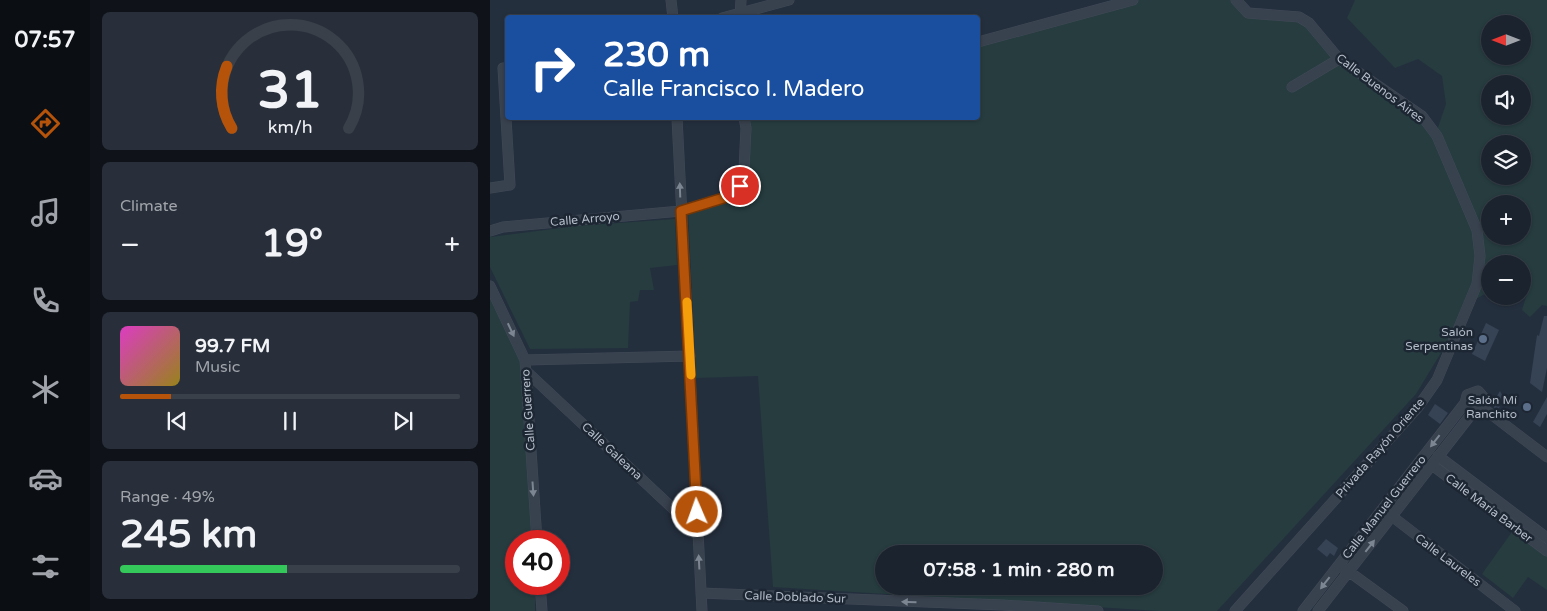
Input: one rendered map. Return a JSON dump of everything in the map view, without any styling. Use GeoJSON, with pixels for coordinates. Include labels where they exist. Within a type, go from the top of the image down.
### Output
{"type":"FeatureCollection","features":[{"type":"Feature","properties":{"kind":"street"},"geometry":{"type":"LineString","coordinates":[[671,0],[673,15]]}},
{"type":"Feature","properties":{"kind":"street"},"geometry":{"type":"LineString","coordinates":[[741,0],[740,15],[789,0]]}},
{"type":"Feature","properties":{"kind":"street"},"geometry":{"type":"LineString","coordinates":[[980,41],[1133,0]]}},
{"type":"Feature","properties":{"kind":"street","name":"Calle Buenos Aires"},"geometry":{"type":"LineString","coordinates":[[1236,0],[1248,13],[1299,18],[1309,23],[1339,59],[1422,116],[1437,136],[1476,230]]}},
{"type":"Feature","properties":{"kind":"street"},"geometry":{"type":"LineString","coordinates":[[1292,86],[1339,59]]}},
{"type":"Feature","properties":{"kind":"street"},"geometry":{"type":"LineString","coordinates":[[502,68],[505,112]]}},
{"type":"Feature","properties":{"kind":"street"},"geometry":{"type":"LineString","coordinates":[[490,188],[510,186],[506,120]]}},
{"type":"Feature","properties":{"kind":"street"},"geometry":{"type":"LineString","coordinates":[[677,120],[702,611]]}},
{"type":"Feature","properties":{"kind":"street","name":"Calle Arroyo"},"geometry":{"type":"LineString","coordinates":[[490,231],[503,227],[681,211],[730,196],[740,186],[744,170],[746,128],[744,120]]}},
{"type":"Feature","properties":{"kind":"street","name":"Privada Rayón Oriente"},"geometry":{"type":"LineString","coordinates":[[1235,611],[1418,407],[1437,380],[1477,284],[1480,256],[1476,230]]}},
{"type":"Feature","properties":{"kind":"street","name":"Calle Guerrero"},"geometry":{"type":"LineString","coordinates":[[490,286],[525,360],[536,530]]}},
{"type":"Feature","properties":{"kind":"street"},"geometry":{"type":"LineString","coordinates":[[525,360],[690,356]]}},
{"type":"Feature","properties":{"kind":"street","name":"Calle Galeana"},"geometry":{"type":"LineString","coordinates":[[526,371],[698,532]]}},
{"type":"Feature","properties":{"kind":"street"},"geometry":{"type":"LineString","coordinates":[[1478,410],[1484,396],[1478,391],[1470,392],[1465,403],[1468,408],[1478,410],[1547,457]]}},
{"type":"Feature","properties":{"kind":"street","name":"Calle Manuel Guerrero"},"geometry":{"type":"LineString","coordinates":[[1303,611],[1465,403]]}},
{"type":"Feature","properties":{"kind":"street","name":"Calle Manuel Guerrero"},"geometry":{"type":"LineString","coordinates":[[1318,611],[1435,461],[1478,410]]}},
{"type":"Feature","properties":{"kind":"street","name":"Calle María Barber"},"geometry":{"type":"LineString","coordinates":[[1435,461],[1547,538]]}},
{"type":"Feature","properties":{"kind":"street","name":"Calle María Barber"},"geometry":{"type":"LineString","coordinates":[[1435,461],[1547,551]]}},
{"type":"Feature","properties":{"kind":"street","name":"Calle Laureles"},"geometry":{"type":"LineString","coordinates":[[1383,508],[1392,517],[1515,611]]}},
{"type":"Feature","properties":{"kind":"street"},"geometry":{"type":"LineString","coordinates":[[1340,565],[1403,611]]}},
{"type":"Feature","properties":{"kind":"street","name":"Calle Doblado Sur"},"geometry":{"type":"LineString","coordinates":[[701,593],[956,607],[1098,611]]}},
{"type":"Feature","properties":{"kind":"street"},"geometry":{"type":"LineString","coordinates":[[541,595],[542,611]]}},
{"type":"Feature","properties":{"kind":"green space"},"geometry":{"type":"Polygon","coordinates":[[[1139,0],[1239,0],[1251,12],[1299,18],[1336,58],[1420,115],[1435,136],[1446,104],[1442,76],[1418,59],[1395,68],[1347,18],[1355,0],[1547,0],[1547,306],[1542,305],[1530,317],[1522,310],[1524,305],[1531,305],[1531,255],[1481,255],[1481,296],[1476,299],[1470,294],[1450,338],[1416,394],[1217,611],[1159,611],[902,595],[1163,595],[1163,545],[875,545],[875,593],[773,587],[758,376],[696,378],[688,211],[740,189],[743,120],[980,120],[980,42],[1139,0]]]}},
{"type":"Feature","properties":{"kind":"green space"},"geometry":{"type":"Polygon","coordinates":[[[675,219],[677,265],[650,268],[654,290],[640,290],[638,301],[630,302],[628,348],[530,349],[490,267],[490,237],[576,226],[675,219]]]}},
{"type":"Feature","properties":{"kind":"green space"},"geometry":{"type":"Polygon","coordinates":[[[490,293],[520,354],[533,530],[505,530],[505,595],[535,595],[535,611],[490,611],[490,293]]]}},
{"type":"Feature","properties":{"kind":"green space"},"geometry":{"type":"Polygon","coordinates":[[[1514,529],[1547,555],[1547,590],[1528,577],[1513,598],[1482,574],[1514,529]]]}},
{"type":"Feature","properties":{"kind":"building"},"geometry":{"type":"Polygon","coordinates":[[[1544,316],[1547,316],[1547,368],[1542,392],[1530,383],[1537,335],[1539,336],[1544,316]]]}},
{"type":"Feature","properties":{"kind":"building"},"geometry":{"type":"Polygon","coordinates":[[[1486,323],[1499,330],[1485,361],[1472,354],[1486,323]]]}},
{"type":"Feature","properties":{"kind":"building"},"geometry":{"type":"Polygon","coordinates":[[[1500,391],[1503,397],[1498,411],[1494,408],[1495,399],[1500,391]]]}},
{"type":"Feature","properties":{"kind":"building"},"geometry":{"type":"Polygon","coordinates":[[[1547,397],[1547,414],[1540,427],[1533,422],[1547,397]]]}},
{"type":"Feature","properties":{"kind":"building"},"geometry":{"type":"Polygon","coordinates":[[[1435,404],[1448,413],[1440,424],[1428,415],[1435,404]]]}},
{"type":"Feature","properties":{"kind":"building"},"geometry":{"type":"Polygon","coordinates":[[[1326,539],[1338,548],[1334,556],[1330,553],[1327,557],[1317,549],[1326,539]]]}},
{"type":"Feature","properties":{"kind":"slow traffic"},"geometry":{"type":"LineString","coordinates":[[687,302],[691,375]]}},
{"type":"Feature","properties":{"kind":"place","name":"Salón Serpentinas"},"geometry":{"type":"Point","coordinates":[1483,339]}},
{"type":"Feature","properties":{"kind":"place","name":"Salón Mí Ranchito"},"geometry":{"type":"Point","coordinates":[1527,407]}},
{"type":"Feature","properties":{"kind":"route"},"geometry":{"type":"LineString","coordinates":[[697,512],[681,211],[730,196],[740,186]]}}]}
